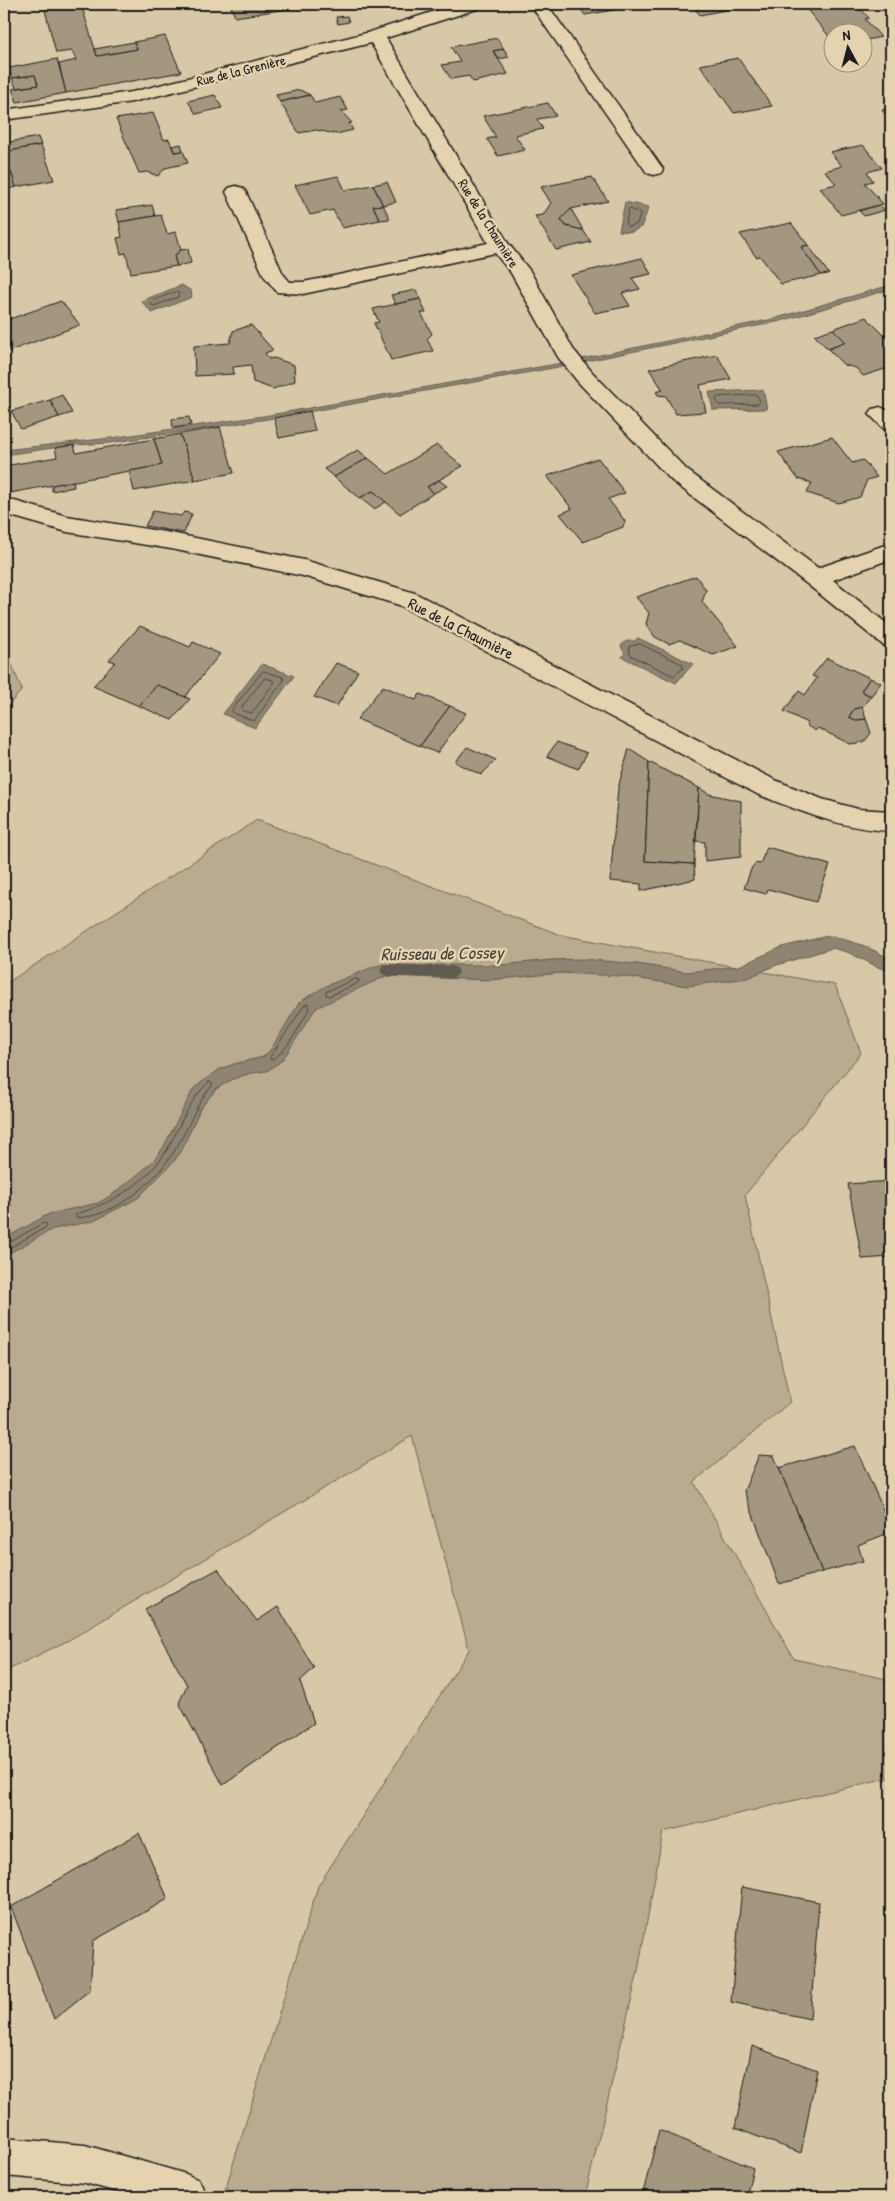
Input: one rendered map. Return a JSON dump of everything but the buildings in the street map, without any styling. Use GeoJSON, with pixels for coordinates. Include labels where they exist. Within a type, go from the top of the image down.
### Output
{"type":"FeatureCollection","features":[{"type":"Feature","properties":{"kind":"street","name":"Rue de la Grenière"},"geometry":{"type":"LineString","coordinates":[[4,115],[132,97],[376,36],[474,4]]}},
{"type":"Feature","properties":{"kind":"street"},"geometry":{"type":"LineString","coordinates":[[539,4],[654,170]]}},
{"type":"Feature","properties":{"kind":"street","name":"Rue de la Chaumière"},"geometry":{"type":"LineString","coordinates":[[376,36],[500,246],[520,272],[565,352],[592,384],[679,476],[815,578],[891,639]]}},
{"type":"Feature","properties":{"kind":"street"},"geometry":{"type":"LineString","coordinates":[[236,192],[274,276],[284,288],[303,288],[329,283],[500,246]]}},
{"type":"Feature","properties":{"kind":"street","name":"Rue de la Chaumière"},"geometry":{"type":"LineString","coordinates":[[4,506],[68,524],[171,541],[304,568],[407,599],[766,788],[816,807],[858,819],[891,821]]}},
{"type":"Feature","properties":{"kind":"street"},"geometry":{"type":"LineString","coordinates":[[815,578],[891,551]]}},
{"type":"Feature","properties":{"kind":"street"},"geometry":{"type":"LineString","coordinates":[[4,2156],[85,2164],[186,2193]]}},
{"type":"Feature","properties":{"kind":"shaded area"},"geometry":{"type":"Polygon","coordinates":[[[4,646],[22,690],[4,710],[4,646]]]}},
{"type":"Feature","properties":{"kind":"shaded area"},"geometry":{"type":"Polygon","coordinates":[[[257,820],[561,935],[835,985],[861,1053],[745,1195],[790,1402],[694,1482],[794,1659],[891,1680],[891,1777],[663,1832],[638,1971],[585,2197],[223,2197],[318,1886],[469,1650],[412,1436],[69,1640],[4,1672],[4,985],[257,820]]]}},
{"type":"Feature","properties":{"kind":"water"},"geometry":{"type":"Polygon","coordinates":[[[625,202],[649,207],[641,227],[632,232],[619,231],[625,202]]]}},
{"type":"Feature","properties":{"kind":"water"},"geometry":{"type":"Polygon","coordinates":[[[182,285],[191,291],[192,297],[152,313],[141,301],[182,285]]]}},
{"type":"Feature","properties":{"kind":"water"},"geometry":{"type":"Polygon","coordinates":[[[891,285],[891,289],[781,321],[553,368],[274,418],[109,443],[74,445],[4,455],[4,450],[111,438],[270,415],[562,363],[773,319],[891,285]]]}},
{"type":"Feature","properties":{"kind":"water"},"geometry":{"type":"Polygon","coordinates":[[[763,390],[767,409],[713,410],[709,392],[763,390]]]}},
{"type":"Feature","properties":{"kind":"water"},"geometry":{"type":"Polygon","coordinates":[[[638,638],[693,664],[676,683],[622,657],[625,653],[621,647],[623,643],[634,641],[638,638]]]}},
{"type":"Feature","properties":{"kind":"water"},"geometry":{"type":"Polygon","coordinates":[[[262,664],[294,676],[255,728],[223,714],[262,664]]]}},
{"type":"Feature","properties":{"kind":"water"},"geometry":{"type":"Polygon","coordinates":[[[833,936],[865,946],[891,959],[891,971],[880,968],[847,952],[832,948],[774,966],[748,978],[687,986],[621,976],[560,973],[490,980],[386,976],[316,1008],[281,1061],[267,1071],[251,1073],[233,1079],[216,1089],[200,1109],[175,1160],[138,1198],[94,1221],[53,1229],[4,1256],[4,1239],[49,1214],[98,1203],[112,1195],[154,1160],[163,1148],[194,1088],[220,1069],[263,1057],[271,1049],[299,1003],[328,985],[373,967],[384,964],[410,966],[406,971],[432,972],[435,965],[501,965],[581,959],[637,964],[687,972],[739,966],[782,947],[833,936]]]}},
{"type":"Feature","properties":{"kind":"waterway","name":"Ruisseau de Cossey"},"geometry":{"type":"LineString","coordinates":[[387,970],[452,972]]}}]}
